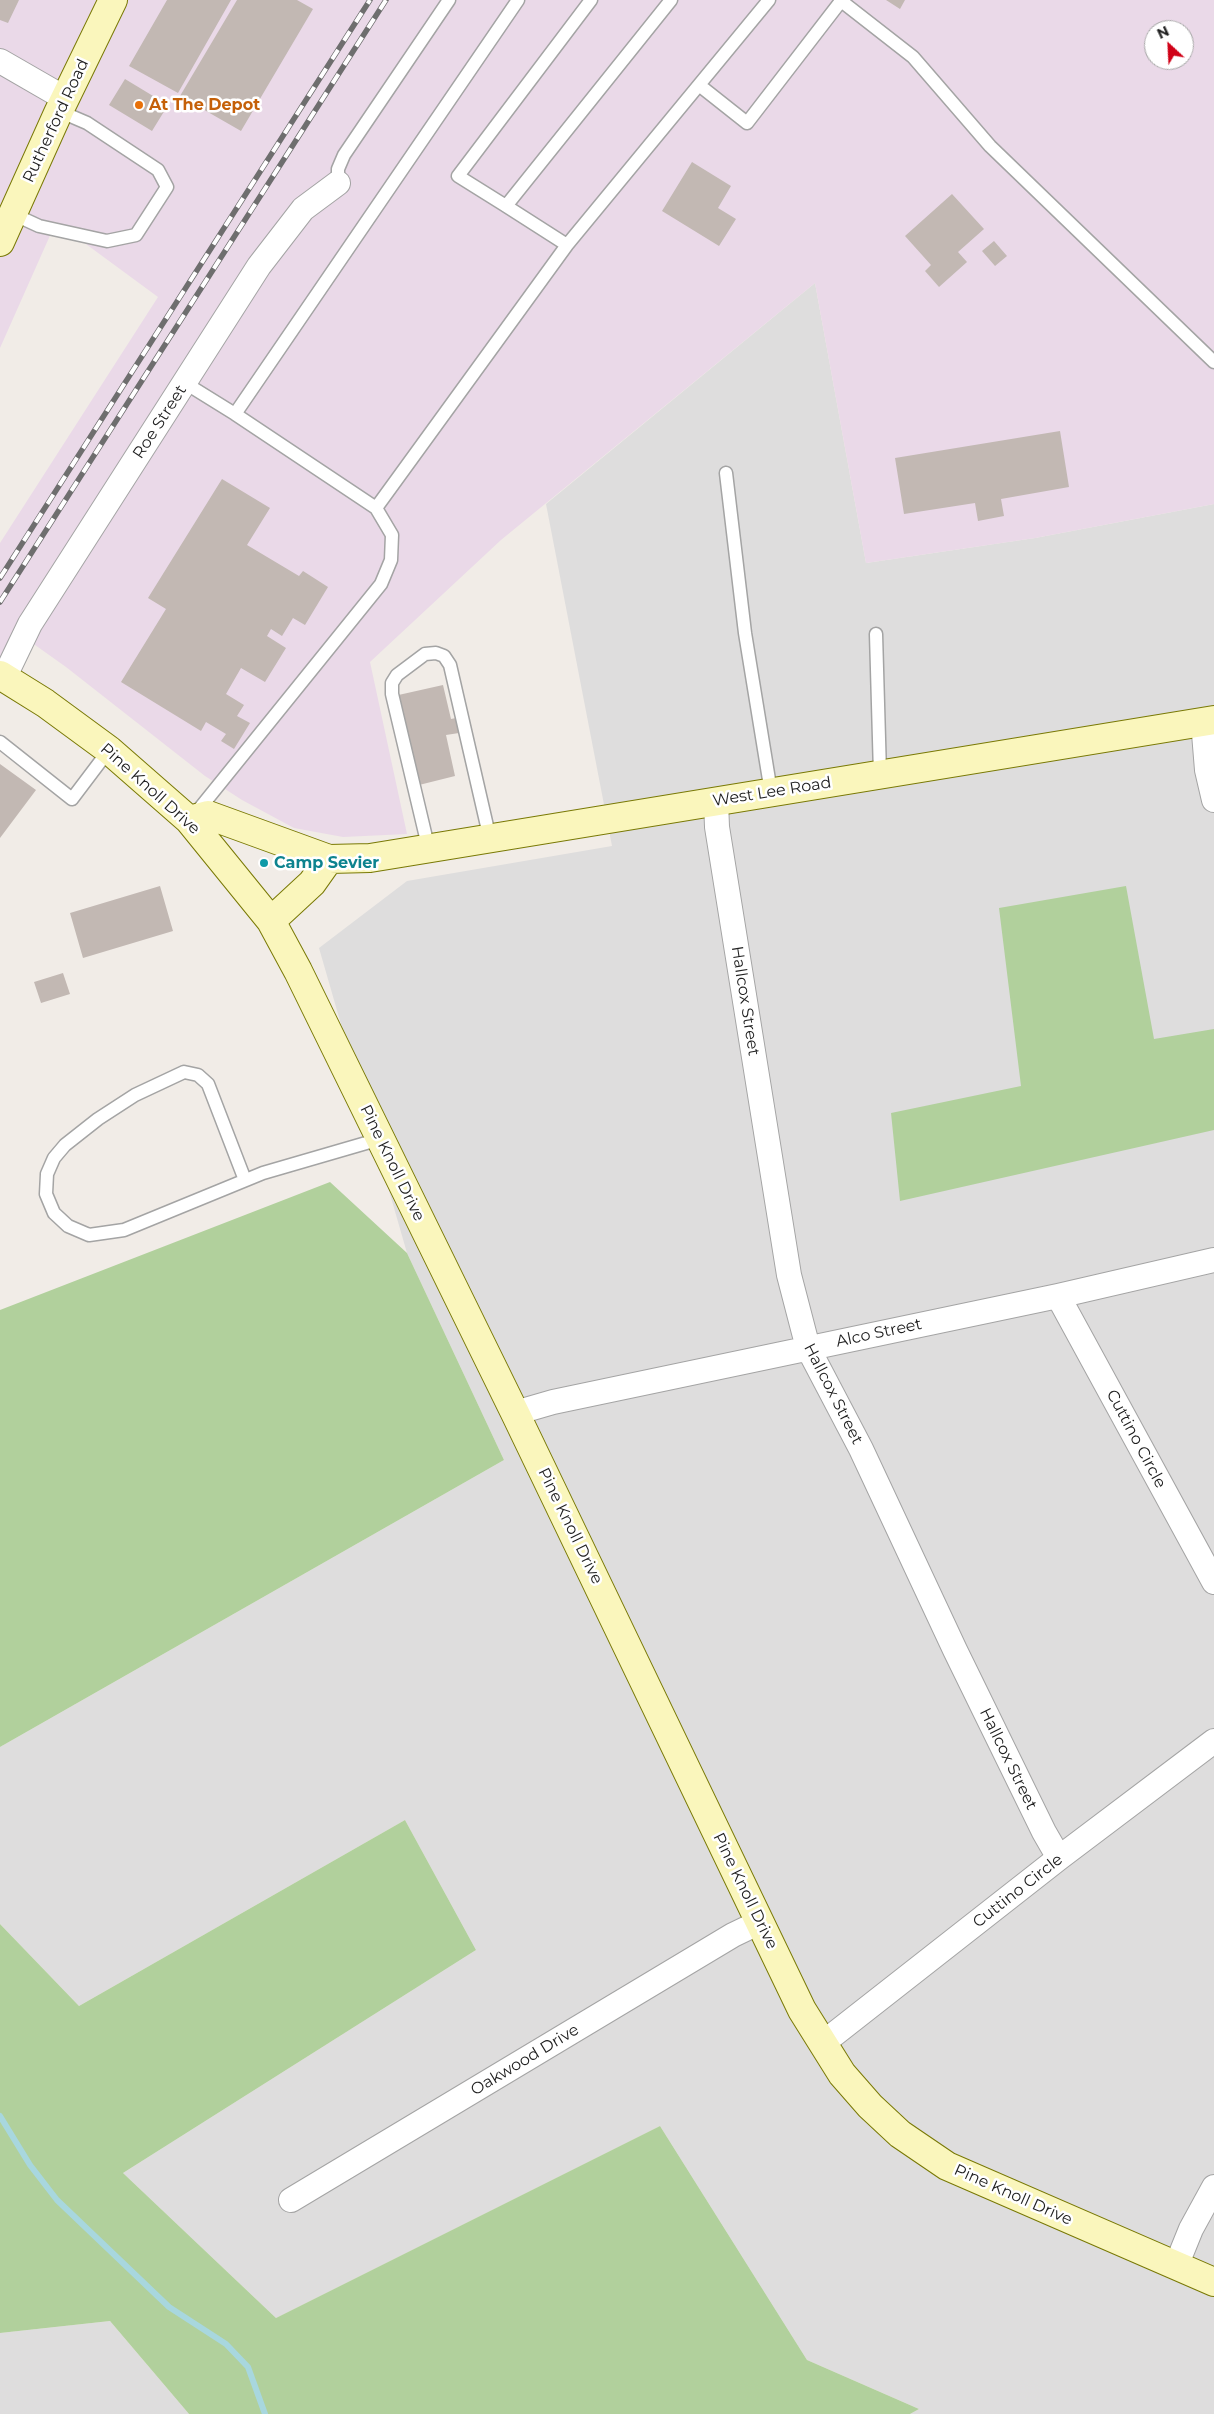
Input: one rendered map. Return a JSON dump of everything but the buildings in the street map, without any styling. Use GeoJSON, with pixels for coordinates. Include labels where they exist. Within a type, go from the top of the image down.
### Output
{"type":"FeatureCollection","features":[{"type":"Feature","properties":{"kind":"street","name":"Rutherford Road"},"geometry":{"type":"LineString","coordinates":[[0,242],[113,0]]}},
{"type":"Feature","properties":{"kind":"street"},"geometry":{"type":"LineString","coordinates":[[0,61],[63,105]]}},
{"type":"Feature","properties":{"kind":"street","name":"Roe Street"},"geometry":{"type":"LineString","coordinates":[[1,680],[30,624],[260,266],[296,217],[320,194],[338,182]]}},
{"type":"Feature","properties":{"kind":"street","name":"Pine Knoll Drive"},"geometry":{"type":"LineString","coordinates":[[1,680],[45,703],[108,750],[189,820],[271,922],[298,971],[515,1413],[802,2010],[842,2074],[870,2106],[900,2134],[950,2168],[1214,2282]]}},
{"type":"Feature","properties":{"kind":"street"},"geometry":{"type":"LineString","coordinates":[[1208,720],[1208,770],[1214,800]]}},
{"type":"Feature","properties":{"kind":"street","name":"West Lee Road"},"geometry":{"type":"LineString","coordinates":[[189,820],[208,815],[329,859],[370,858],[429,850],[1208,720]]}},
{"type":"Feature","properties":{"kind":"street","name":"Hallcox Street"},"geometry":{"type":"LineString","coordinates":[[716,801],[718,826],[789,1275],[808,1348],[861,1449],[955,1650],[1044,1832],[1059,1858]]}},
{"type":"Feature","properties":{"kind":"street"},"geometry":{"type":"LineString","coordinates":[[271,922],[312,883],[329,859]]}},
{"type":"Feature","properties":{"kind":"street","name":"Alco Street"},"geometry":{"type":"LineString","coordinates":[[515,1413],[553,1402],[1058,1296],[1214,1260]]}},
{"type":"Feature","properties":{"kind":"street","name":"Cuttino Circle"},"geometry":{"type":"LineString","coordinates":[[1058,1296],[1214,1582]]}},
{"type":"Feature","properties":{"kind":"street","name":"Cuttino Circle"},"geometry":{"type":"LineString","coordinates":[[823,2043],[1059,1858],[1214,1741]]}},
{"type":"Feature","properties":{"kind":"street","name":"Oakwood Drive"},"geometry":{"type":"LineString","coordinates":[[291,2200],[733,1935],[760,1922]]}},
{"type":"Feature","properties":{"kind":"street"},"geometry":{"type":"LineString","coordinates":[[1176,2266],[1191,2230],[1214,2187]]}},
{"type":"Feature","properties":{"kind":"lane"},"geometry":{"type":"LineString","coordinates":[[338,182],[338,170],[344,155],[449,0]]}},
{"type":"Feature","properties":{"kind":"lane"},"geometry":{"type":"LineString","coordinates":[[235,414],[518,0]]}},
{"type":"Feature","properties":{"kind":"lane"},"geometry":{"type":"LineString","coordinates":[[566,245],[458,176],[591,0]]}},
{"type":"Feature","properties":{"kind":"lane"},"geometry":{"type":"LineString","coordinates":[[506,206],[671,0]]}},
{"type":"Feature","properties":{"kind":"lane"},"geometry":{"type":"LineString","coordinates":[[376,508],[566,245],[769,0]]}},
{"type":"Feature","properties":{"kind":"lane"},"geometry":{"type":"LineString","coordinates":[[699,85],[747,123],[841,0],[913,57],[990,146],[1214,362]]}},
{"type":"Feature","properties":{"kind":"lane"},"geometry":{"type":"LineString","coordinates":[[13,214],[39,226],[107,241],[136,236],[167,187],[158,170],[63,105]]}},
{"type":"Feature","properties":{"kind":"lane"},"geometry":{"type":"LineString","coordinates":[[185,383],[376,508],[392,535],[391,560],[381,584],[202,808],[189,820]]}},
{"type":"Feature","properties":{"kind":"lane"},"geometry":{"type":"LineString","coordinates":[[726,473],[745,633],[771,792]]}},
{"type":"Feature","properties":{"kind":"lane"},"geometry":{"type":"LineString","coordinates":[[876,634],[880,774]]}},
{"type":"Feature","properties":{"kind":"lane"},"geometry":{"type":"LineString","coordinates":[[429,850],[392,694],[392,683],[396,675],[426,654],[436,653],[444,656],[450,665],[490,839]]}},
{"type":"Feature","properties":{"kind":"lane"},"geometry":{"type":"LineString","coordinates":[[0,742],[72,799],[108,750]]}},
{"type":"Feature","properties":{"kind":"lane"},"geometry":{"type":"LineString","coordinates":[[245,1180],[208,1084],[198,1075],[184,1072],[136,1095],[98,1119],[64,1145],[54,1158],[47,1174],[46,1194],[54,1213],[68,1226],[89,1235],[124,1230],[263,1173],[380,1139]]}},
{"type":"Feature","properties":{"kind":"shaded area"},"geometry":{"type":"Polygon","coordinates":[[[0,0],[1214,0],[1214,504],[1035,538],[866,563],[815,283],[501,540],[370,662],[407,834],[343,837],[294,828],[242,800],[205,776],[66,667],[28,640],[0,679],[0,543],[158,297],[56,222],[0,348],[0,0]]]}},
{"type":"Feature","properties":{"kind":"shaded area"},"geometry":{"type":"Polygon","coordinates":[[[815,283],[866,563],[1035,538],[1214,504],[1214,2414],[910,2414],[919,2409],[807,2360],[660,2126],[276,2318],[123,2173],[476,1950],[405,1820],[79,2006],[0,1924],[0,1747],[504,1460],[407,1253],[319,948],[407,881],[612,846],[546,504],[815,283]]]}},
{"type":"Feature","properties":{"kind":"shaded area"},"geometry":{"type":"Polygon","coordinates":[[[110,2321],[189,2414],[0,2414],[0,2333],[110,2321]]]}},
{"type":"Feature","properties":{"kind":"green space"},"geometry":{"type":"Polygon","coordinates":[[[1126,886],[1154,1039],[1214,1029],[1214,1130],[900,1201],[891,1113],[1021,1086],[999,908],[1126,886]]]}},
{"type":"Feature","properties":{"kind":"green space"},"geometry":{"type":"Polygon","coordinates":[[[330,1182],[407,1253],[504,1460],[0,1747],[0,1310],[330,1182]]]}},
{"type":"Feature","properties":{"kind":"green space"},"geometry":{"type":"Polygon","coordinates":[[[405,1820],[476,1950],[123,2173],[276,2318],[660,2126],[807,2360],[919,2409],[910,2414],[189,2414],[110,2321],[0,2333],[0,1924],[79,2006],[405,1820]]]}},
{"type":"Feature","properties":{"kind":"waterway"},"geometry":{"type":"LineString","coordinates":[[0,2116],[30,2165],[57,2200],[169,2307],[226,2344],[248,2367],[265,2414]]}},
{"type":"Feature","properties":{"kind":"railway"},"geometry":{"type":"LineString","coordinates":[[0,578],[370,0]]}},
{"type":"Feature","properties":{"kind":"railway"},"geometry":{"type":"LineString","coordinates":[[0,602],[386,0]]}},
{"type":"Feature","properties":{"kind":"place","name":"At The Depot"},"geometry":{"type":"Point","coordinates":[139,105]}},
{"type":"Feature","properties":{"kind":"place","name":"Camp Sevier"},"geometry":{"type":"Point","coordinates":[264,863]}}]}
